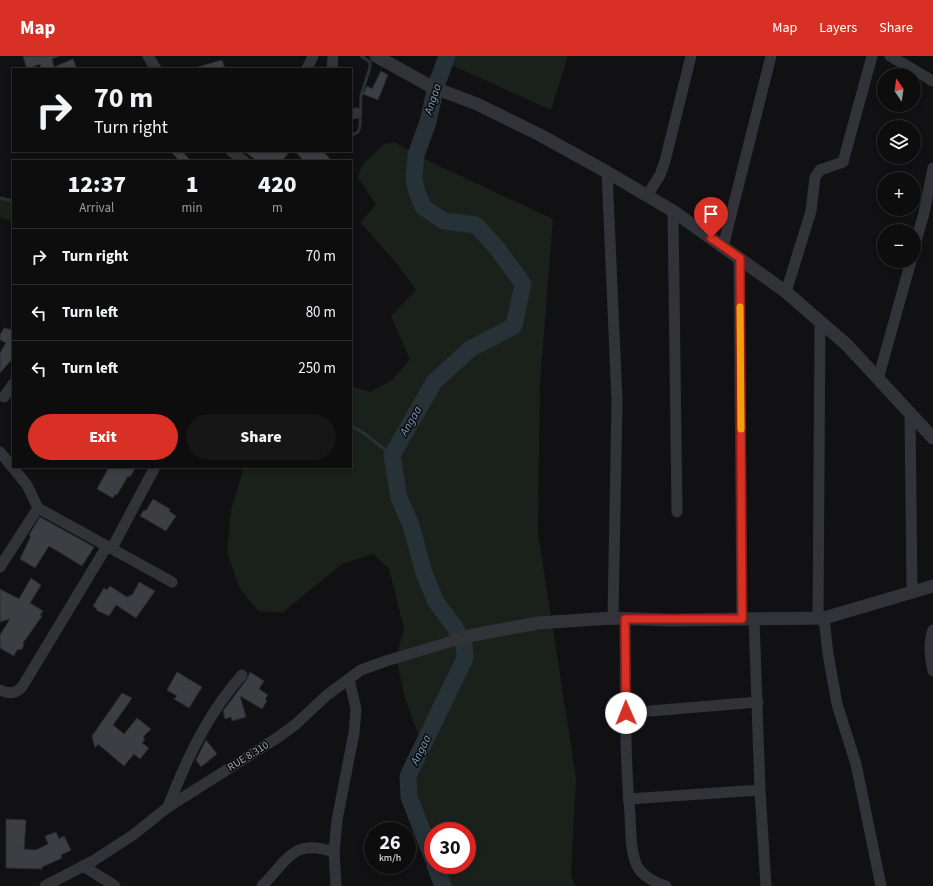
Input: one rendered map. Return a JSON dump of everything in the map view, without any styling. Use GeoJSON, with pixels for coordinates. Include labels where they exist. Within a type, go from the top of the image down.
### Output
{"type":"FeatureCollection","features":[{"type":"Feature","properties":{"kind":"street"},"geometry":{"type":"LineString","coordinates":[[148,56],[155,68]]}},
{"type":"Feature","properties":{"kind":"street"},"geometry":{"type":"LineString","coordinates":[[307,68],[313,56]]}},
{"type":"Feature","properties":{"kind":"street"},"geometry":{"type":"LineString","coordinates":[[332,68],[333,56]]}},
{"type":"Feature","properties":{"kind":"street"},"geometry":{"type":"LineString","coordinates":[[376,56],[432,87],[477,104],[540,135],[673,211],[786,292],[847,345],[933,438]]}},
{"type":"Feature","properties":{"kind":"street"},"geometry":{"type":"LineString","coordinates":[[647,196],[660,175],[665,161],[691,56]]}},
{"type":"Feature","properties":{"kind":"street"},"geometry":{"type":"LineString","coordinates":[[724,247],[772,56]]}},
{"type":"Feature","properties":{"kind":"street"},"geometry":{"type":"LineString","coordinates":[[786,292],[811,211],[815,177],[820,170],[842,162],[872,56]]}},
{"type":"Feature","properties":{"kind":"street"},"geometry":{"type":"LineString","coordinates":[[890,56],[933,81]]}},
{"type":"Feature","properties":{"kind":"street"},"geometry":{"type":"LineString","coordinates":[[232,152],[243,160]]}},
{"type":"Feature","properties":{"kind":"street"},"geometry":{"type":"LineString","coordinates":[[921,224],[933,168]]}},
{"type":"Feature","properties":{"kind":"street"},"geometry":{"type":"LineString","coordinates":[[607,172],[617,401],[619,618],[626,713],[625,755],[628,799],[633,851],[637,867],[644,875],[658,884],[666,886]]}},
{"type":"Feature","properties":{"kind":"street"},"geometry":{"type":"LineString","coordinates":[[673,211],[677,512]]}},
{"type":"Feature","properties":{"kind":"street"},"geometry":{"type":"LineString","coordinates":[[740,258],[748,619],[758,702],[760,790],[766,886]]}},
{"type":"Feature","properties":{"kind":"street"},"geometry":{"type":"LineString","coordinates":[[878,379],[908,268]]}},
{"type":"Feature","properties":{"kind":"street"},"geometry":{"type":"LineString","coordinates":[[820,322],[821,618],[837,704],[856,764],[881,886]]}},
{"type":"Feature","properties":{"kind":"street"},"geometry":{"type":"LineString","coordinates":[[1,398],[12,385]]}},
{"type":"Feature","properties":{"kind":"street"},"geometry":{"type":"LineString","coordinates":[[910,413],[912,592]]}},
{"type":"Feature","properties":{"kind":"street"},"geometry":{"type":"LineString","coordinates":[[0,452],[12,467]]}},
{"type":"Feature","properties":{"kind":"street"},"geometry":{"type":"LineString","coordinates":[[13,468],[27,485],[38,508],[172,582]]}},
{"type":"Feature","properties":{"kind":"street"},"geometry":{"type":"LineString","coordinates":[[0,690],[11,693],[17,692],[22,687],[109,547],[154,468]]}},
{"type":"Feature","properties":{"kind":"street"},"geometry":{"type":"LineString","coordinates":[[0,567],[38,508]]}},
{"type":"Feature","properties":{"kind":"street"},"geometry":{"type":"LineString","coordinates":[[456,640],[473,635],[538,623],[619,618],[821,618],[933,586]]}},
{"type":"Feature","properties":{"kind":"street"},"geometry":{"type":"LineString","coordinates":[[933,630],[929,650],[933,671]]}},
{"type":"Feature","properties":{"kind":"street","name":"RUE 8.310"},"geometry":{"type":"LineString","coordinates":[[44,886],[83,866],[133,835],[168,807],[277,738],[296,724],[327,695],[361,670],[456,640]]}},
{"type":"Feature","properties":{"kind":"street"},"geometry":{"type":"LineString","coordinates":[[168,807],[178,780],[212,713],[225,694],[242,675]]}},
{"type":"Feature","properties":{"kind":"street"},"geometry":{"type":"LineString","coordinates":[[336,886],[334,852],[337,820],[354,733],[356,708],[349,679]]}},
{"type":"Feature","properties":{"kind":"street"},"geometry":{"type":"LineString","coordinates":[[626,713],[758,702]]}},
{"type":"Feature","properties":{"kind":"street"},"geometry":{"type":"LineString","coordinates":[[628,799],[760,790]]}},
{"type":"Feature","properties":{"kind":"street"},"geometry":{"type":"LineString","coordinates":[[262,886],[294,852],[304,847],[316,847],[334,852]]}},
{"type":"Feature","properties":{"kind":"street"},"geometry":{"type":"LineString","coordinates":[[83,866],[115,886]]}},
{"type":"Feature","properties":{"kind":"shaded area"},"geometry":{"type":"Polygon","coordinates":[[[447,56],[568,56],[551,110],[444,62],[447,56]]]}},
{"type":"Feature","properties":{"kind":"shaded area"},"geometry":{"type":"Polygon","coordinates":[[[395,142],[416,155],[553,219],[540,384],[538,533],[576,778],[571,876],[575,886],[443,886],[438,874],[476,874],[476,822],[424,822],[424,836],[409,797],[409,777],[413,764],[423,747],[405,698],[396,657],[404,628],[389,569],[373,554],[342,564],[282,613],[258,611],[240,589],[227,553],[231,510],[244,468],[352,468],[352,386],[370,392],[392,380],[410,360],[391,316],[416,290],[398,265],[360,222],[376,205],[358,177],[362,165],[384,144],[395,142]]]}},
{"type":"Feature","properties":{"kind":"shaded area"},"geometry":{"type":"Polygon","coordinates":[[[0,198],[12,201],[12,221],[0,218],[0,198]]]}},
{"type":"Feature","properties":{"kind":"building"},"geometry":{"type":"Polygon","coordinates":[[[23,56],[59,56],[52,59],[54,67],[73,59],[77,68],[41,68],[40,64],[27,68],[23,56]]]}},
{"type":"Feature","properties":{"kind":"building"},"geometry":{"type":"Polygon","coordinates":[[[222,60],[225,68],[198,68],[222,60]]]}},
{"type":"Feature","properties":{"kind":"building"},"geometry":{"type":"Polygon","coordinates":[[[381,71],[388,75],[378,100],[363,94],[367,86],[372,89],[381,71]]]}},
{"type":"Feature","properties":{"kind":"building"},"geometry":{"type":"Polygon","coordinates":[[[171,152],[183,152],[190,160],[179,160],[171,152]]]}},
{"type":"Feature","properties":{"kind":"building"},"geometry":{"type":"Polygon","coordinates":[[[245,152],[289,152],[283,160],[256,160],[245,152]]]}},
{"type":"Feature","properties":{"kind":"building"},"geometry":{"type":"Polygon","coordinates":[[[296,152],[324,152],[331,160],[303,160],[296,152]]]}},
{"type":"Feature","properties":{"kind":"building"},"geometry":{"type":"Polygon","coordinates":[[[4,328],[12,330],[12,359],[0,373],[0,353],[6,343],[0,340],[0,335],[4,328]]]}},
{"type":"Feature","properties":{"kind":"building"},"geometry":{"type":"Polygon","coordinates":[[[108,468],[135,468],[130,477],[128,476],[117,495],[115,494],[113,498],[97,489],[108,468]]]}},
{"type":"Feature","properties":{"kind":"building"},"geometry":{"type":"Polygon","coordinates":[[[153,499],[170,509],[169,511],[176,516],[166,531],[140,516],[144,510],[146,511],[153,499]]]}},
{"type":"Feature","properties":{"kind":"building"},"geometry":{"type":"Polygon","coordinates":[[[40,517],[94,547],[82,566],[49,546],[35,568],[20,559],[31,536],[29,535],[40,517]]]}},
{"type":"Feature","properties":{"kind":"building"},"geometry":{"type":"Polygon","coordinates":[[[31,578],[41,585],[30,603],[43,611],[40,615],[42,616],[23,643],[24,645],[22,649],[17,650],[14,656],[0,648],[0,635],[10,619],[0,622],[0,589],[19,599],[31,578]]]}},
{"type":"Feature","properties":{"kind":"building"},"geometry":{"type":"Polygon","coordinates":[[[139,582],[155,591],[136,618],[116,605],[109,616],[96,610],[97,609],[93,606],[104,588],[107,590],[110,586],[127,597],[133,594],[139,582]]]}},
{"type":"Feature","properties":{"kind":"building"},"geometry":{"type":"Polygon","coordinates":[[[177,672],[202,687],[189,708],[174,699],[177,696],[167,690],[177,672]]]}},
{"type":"Feature","properties":{"kind":"building"},"geometry":{"type":"Polygon","coordinates":[[[250,672],[264,681],[259,689],[268,695],[265,699],[267,701],[262,709],[240,696],[246,717],[232,721],[231,717],[225,719],[223,711],[247,679],[250,672]]]}},
{"type":"Feature","properties":{"kind":"building"},"geometry":{"type":"Polygon","coordinates":[[[122,693],[132,698],[113,725],[124,734],[137,718],[151,729],[143,737],[145,739],[142,743],[149,748],[140,759],[134,754],[124,766],[98,744],[95,748],[92,736],[122,693]]]}},
{"type":"Feature","properties":{"kind":"building"},"geometry":{"type":"Polygon","coordinates":[[[206,740],[217,754],[201,767],[196,760],[206,740]]]}},
{"type":"Feature","properties":{"kind":"building"},"geometry":{"type":"Polygon","coordinates":[[[6,819],[26,820],[24,849],[36,850],[48,844],[45,836],[56,832],[59,839],[64,836],[71,850],[61,855],[62,858],[42,867],[42,869],[6,868],[6,819]]]}},
{"type":"Feature","properties":{"kind":"waterway"},"geometry":{"type":"LineString","coordinates":[[352,135],[358,132],[360,127],[361,96],[370,67],[370,62],[361,56]]}},
{"type":"Feature","properties":{"kind":"waterway","name":"Angaa"},"geometry":{"type":"LineString","coordinates":[[424,836],[409,797],[408,776],[465,658],[464,645],[454,626],[436,602],[424,573],[411,525],[399,498],[392,455],[434,382],[470,349],[514,326],[523,284],[496,247],[476,225],[444,221],[423,207],[416,189],[414,178],[416,155],[428,122],[436,86],[447,56]]}},
{"type":"Feature","properties":{"kind":"waterway"},"geometry":{"type":"LineString","coordinates":[[0,198],[12,201]]}},
{"type":"Feature","properties":{"kind":"waterway"},"geometry":{"type":"LineString","coordinates":[[352,427],[362,432],[392,455]]}},
{"type":"Feature","properties":{"kind":"waterway","name":"Angaa"},"geometry":{"type":"LineString","coordinates":[[438,874],[443,886]]}},
{"type":"Feature","properties":{"kind":"slow traffic"},"geometry":{"type":"LineString","coordinates":[[740,307],[741,429]]}},
{"type":"Feature","properties":{"kind":"route"},"geometry":{"type":"LineString","coordinates":[[626,713],[625,619],[742,619],[740,258],[711,238]]}}]}
